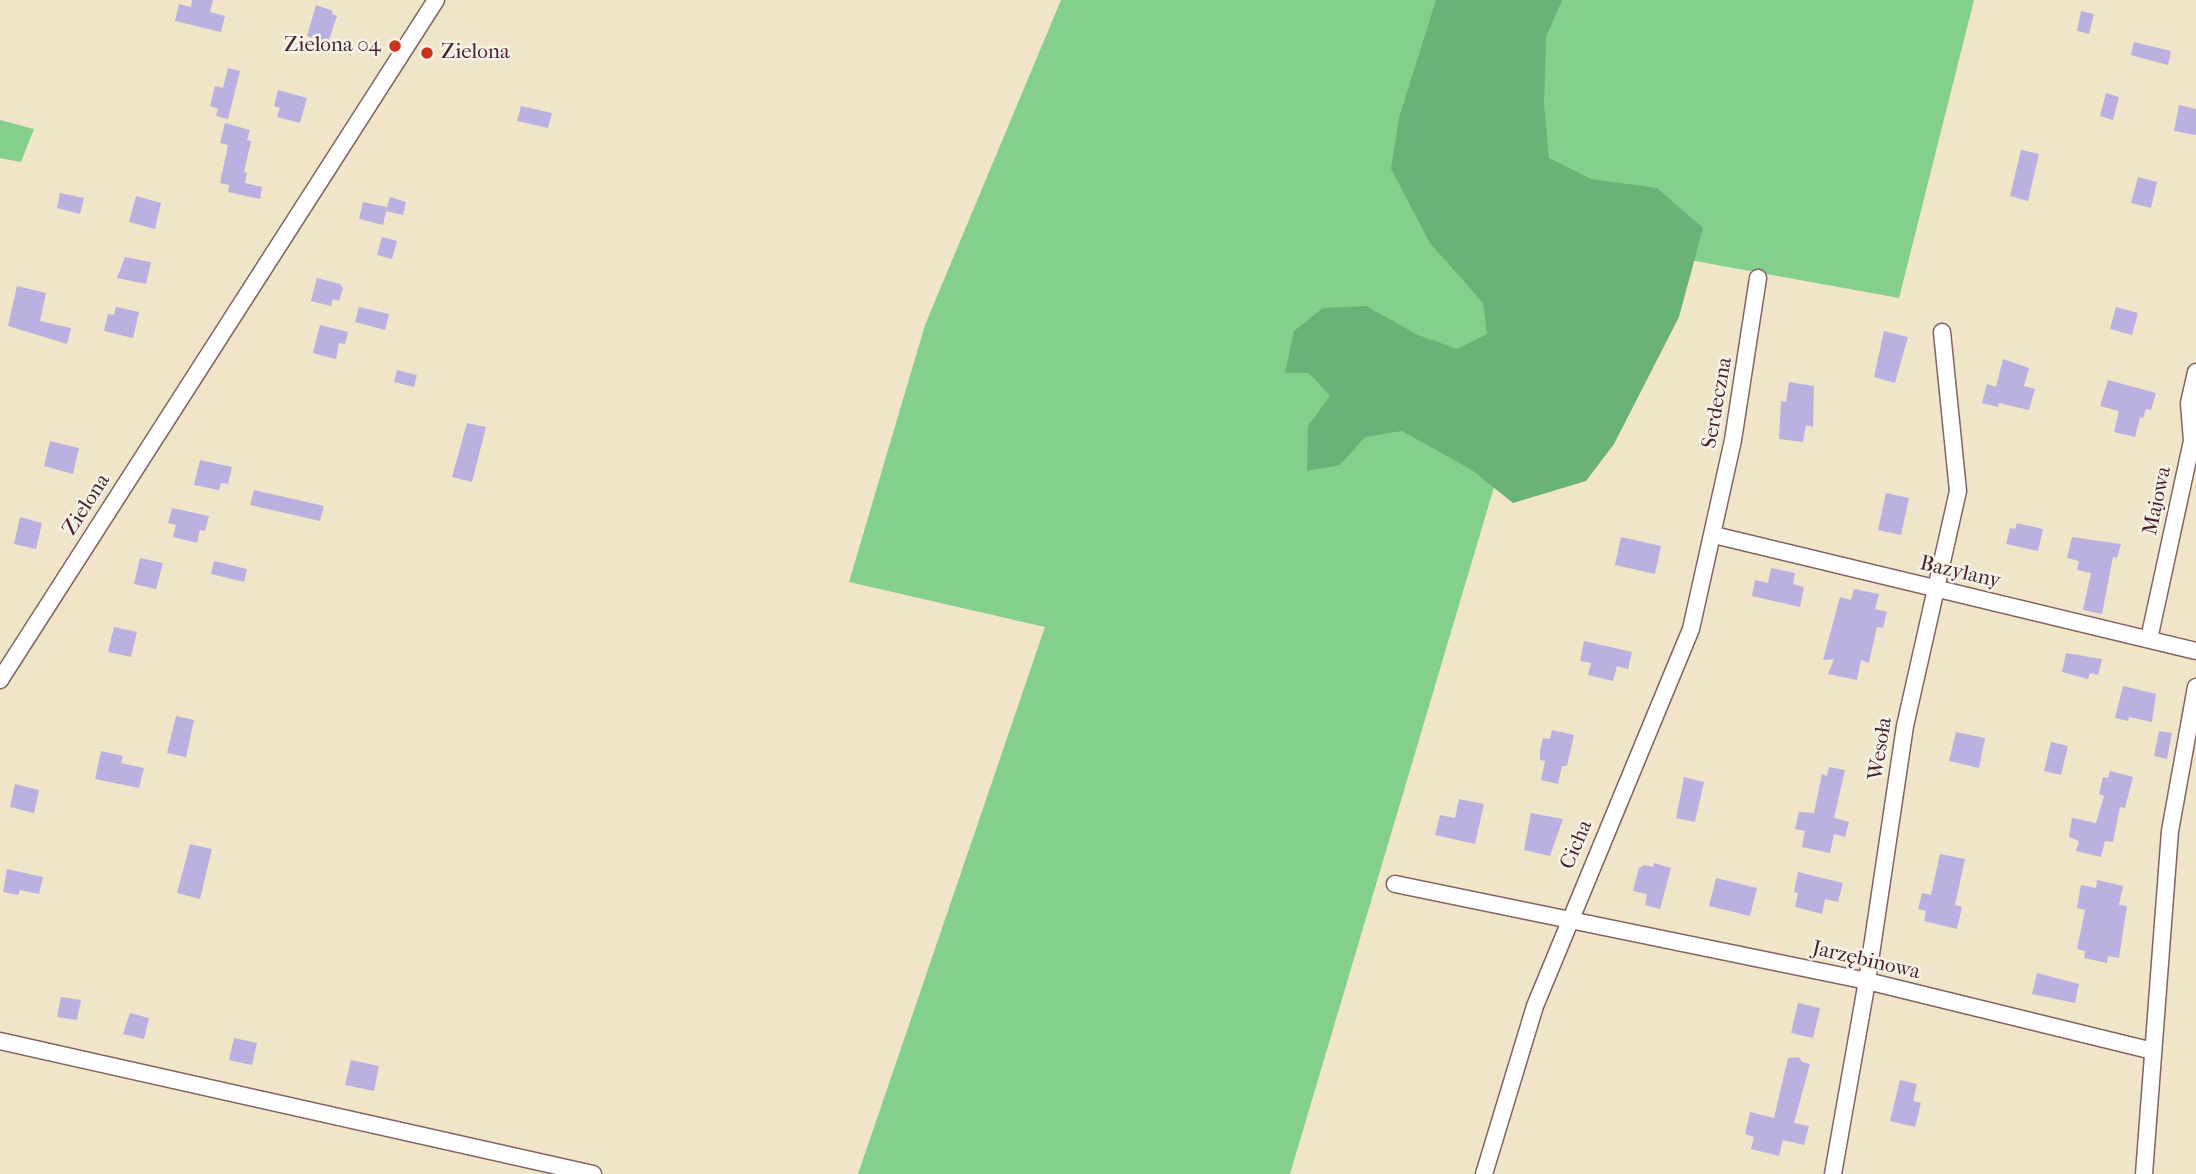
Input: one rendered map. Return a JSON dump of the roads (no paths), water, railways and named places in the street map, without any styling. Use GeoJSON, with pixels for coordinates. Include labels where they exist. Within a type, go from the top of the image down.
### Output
{"type":"FeatureCollection","features":[{"type":"Feature","properties":{"kind":"street","name":"Zielona"},"geometry":{"type":"LineString","coordinates":[[0,680],[436,0]]}},
{"type":"Feature","properties":{"kind":"street","name":"Serdeczna"},"geometry":{"type":"LineString","coordinates":[[1714,535],[1733,440],[1758,278]]}},
{"type":"Feature","properties":{"kind":"street","name":"Wesoła"},"geometry":{"type":"LineString","coordinates":[[1833,1174],[1867,981],[1905,726],[1958,491],[1942,332]]}},
{"type":"Feature","properties":{"kind":"street","name":"Majowa"},"geometry":{"type":"LineString","coordinates":[[2149,639],[2192,441],[2192,404],[2196,372]]}},
{"type":"Feature","properties":{"kind":"street","name":"Bazylany"},"geometry":{"type":"LineString","coordinates":[[1714,535],[2196,651]]}},
{"type":"Feature","properties":{"kind":"street","name":"Cicha"},"geometry":{"type":"LineString","coordinates":[[1485,1174],[1535,1006],[1691,629],[1714,535]]}},
{"type":"Feature","properties":{"kind":"street"},"geometry":{"type":"LineString","coordinates":[[2144,1174],[2170,831],[2196,687]]}},
{"type":"Feature","properties":{"kind":"street","name":"Jarzębinowa"},"geometry":{"type":"LineString","coordinates":[[1395,884],[1867,981],[2153,1051]]}},
{"type":"Feature","properties":{"kind":"street"},"geometry":{"type":"LineString","coordinates":[[0,1041],[593,1174]]}},
{"type":"Feature","properties":{"kind":"place","name":"Zielona 04"},"geometry":{"type":"Point","coordinates":[395,46]}},
{"type":"Feature","properties":{"kind":"place","name":"Zielona"},"geometry":{"type":"Point","coordinates":[427,53]}}]}
